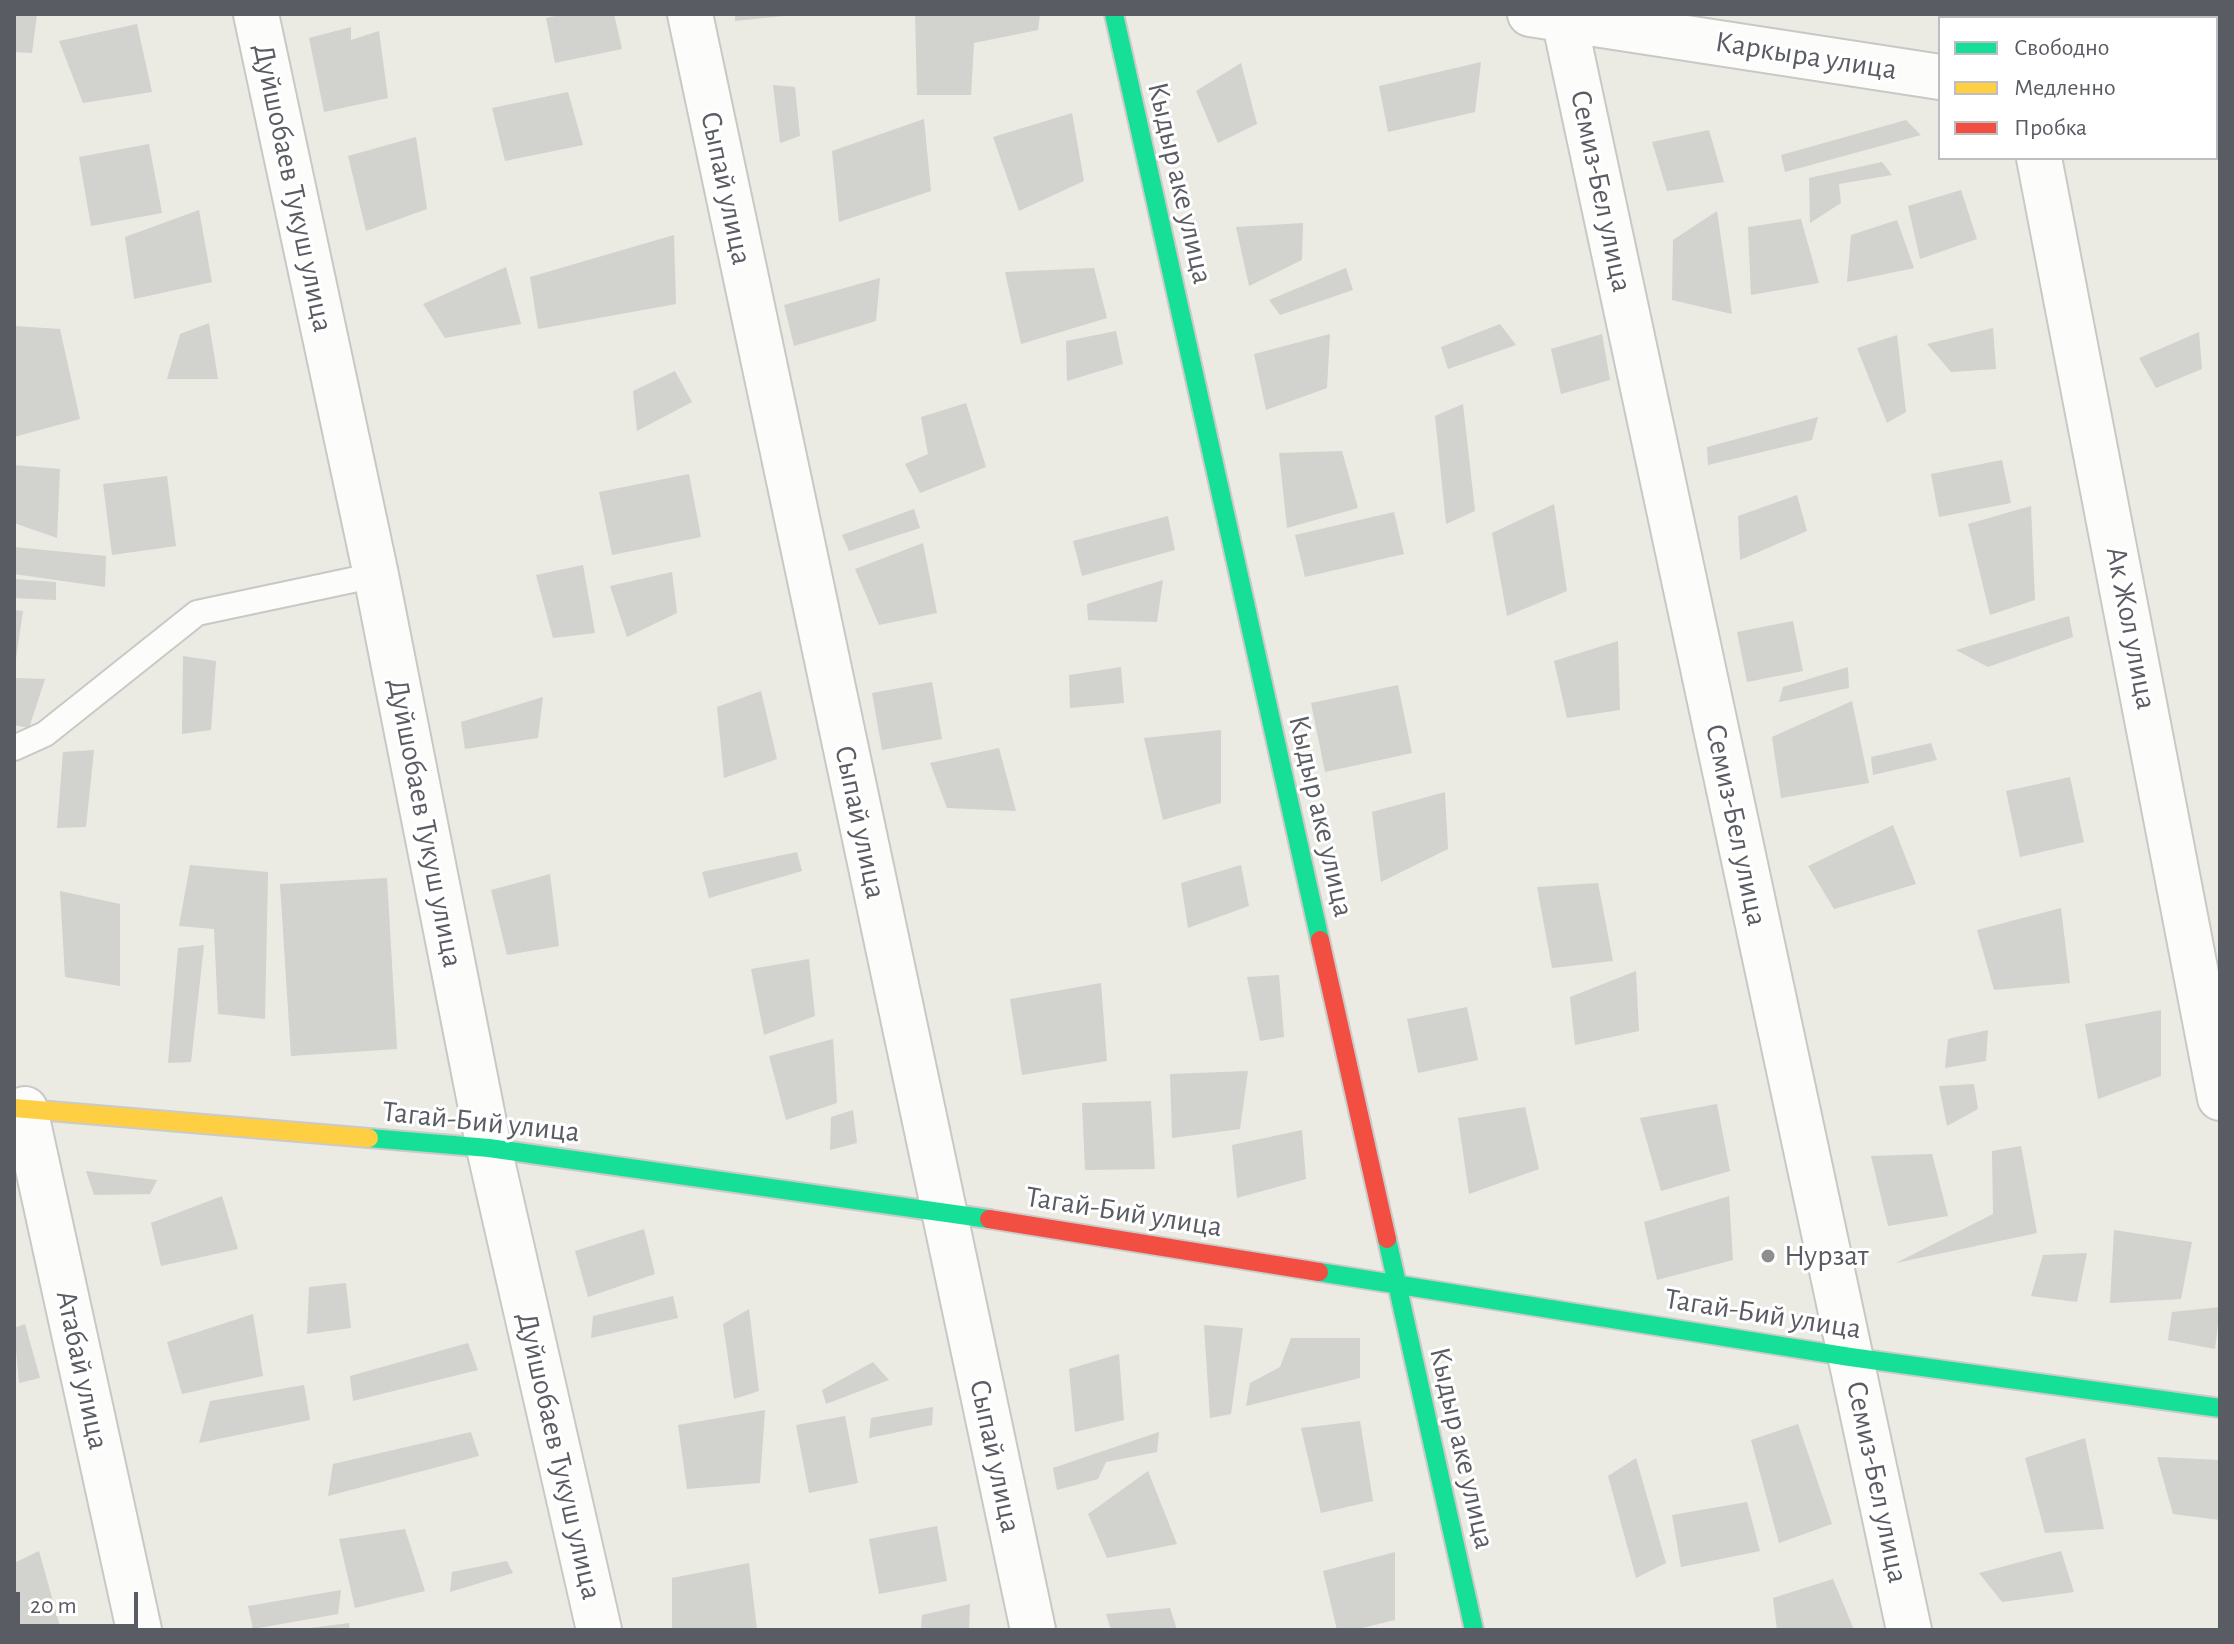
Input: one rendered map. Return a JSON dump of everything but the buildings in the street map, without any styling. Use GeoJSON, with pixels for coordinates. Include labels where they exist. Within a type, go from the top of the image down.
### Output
{"type":"FeatureCollection","features":[{"type":"Feature","properties":{"kind":"street","name":"Дуйшобаев Тукуш улица"},"geometry":{"type":"LineString","coordinates":[[256,14],[376,575],[489,1148],[599,1630]]}},
{"type":"Feature","properties":{"kind":"street","name":"Сыпай улица"},"geometry":{"type":"LineString","coordinates":[[690,14],[941,1211],[1033,1630]]}},
{"type":"Feature","properties":{"kind":"street","name":"Кыдыр аке улица"},"geometry":{"type":"LineString","coordinates":[[1114,14],[1474,1630]]}},
{"type":"Feature","properties":{"kind":"street","name":"Каркыра улица"},"geometry":{"type":"LineString","coordinates":[[1547,17],[1732,29],[1938,77]]}},
{"type":"Feature","properties":{"kind":"street","name":"Семиз-Бел улица"},"geometry":{"type":"LineString","coordinates":[[1547,17],[1909,1630]]}},
{"type":"Feature","properties":{"kind":"street","name":"Ак Жол улица"},"geometry":{"type":"LineString","coordinates":[[2039,160],[2211,993],[2220,1098]]}},
{"type":"Feature","properties":{"kind":"street","name":"Тагай-Бий улица"},"geometry":{"type":"LineString","coordinates":[[20,1109],[489,1148],[941,1211],[1850,1357],[2220,1408]]}},
{"type":"Feature","properties":{"kind":"street","name":"Атабай улица"},"geometry":{"type":"LineString","coordinates":[[20,1109],[139,1630]]}},
{"type":"Feature","properties":{"kind":"lane"},"geometry":{"type":"LineString","coordinates":[[14,748],[45,734],[197,613],[376,575]]}},
{"type":"Feature","properties":{"kind":"traffic: fast"},"geometry":{"type":"LineString","coordinates":[[1114,14],[1320,940]]}},
{"type":"Feature","properties":{"kind":"traffic: fast"},"geometry":{"type":"LineString","coordinates":[[369,1138],[489,1148],[989,1219]]}},
{"type":"Feature","properties":{"kind":"traffic: fast"},"geometry":{"type":"LineString","coordinates":[[1387,1239],[1474,1630]]}},
{"type":"Feature","properties":{"kind":"traffic: fast"},"geometry":{"type":"LineString","coordinates":[[1319,1272],[1850,1357],[2220,1408]]}},
{"type":"Feature","properties":{"kind":"traffic: slow"},"geometry":{"type":"LineString","coordinates":[[14,1108],[369,1138]]}},
{"type":"Feature","properties":{"kind":"traffic: jam"},"geometry":{"type":"LineString","coordinates":[[1320,940],[1387,1239]]}},
{"type":"Feature","properties":{"kind":"traffic: jam"},"geometry":{"type":"LineString","coordinates":[[989,1219],[1319,1272]]}},
{"type":"Feature","properties":{"kind":"place","name":"Нурзат"},"geometry":{"type":"Point","coordinates":[1768,1256]}}]}
